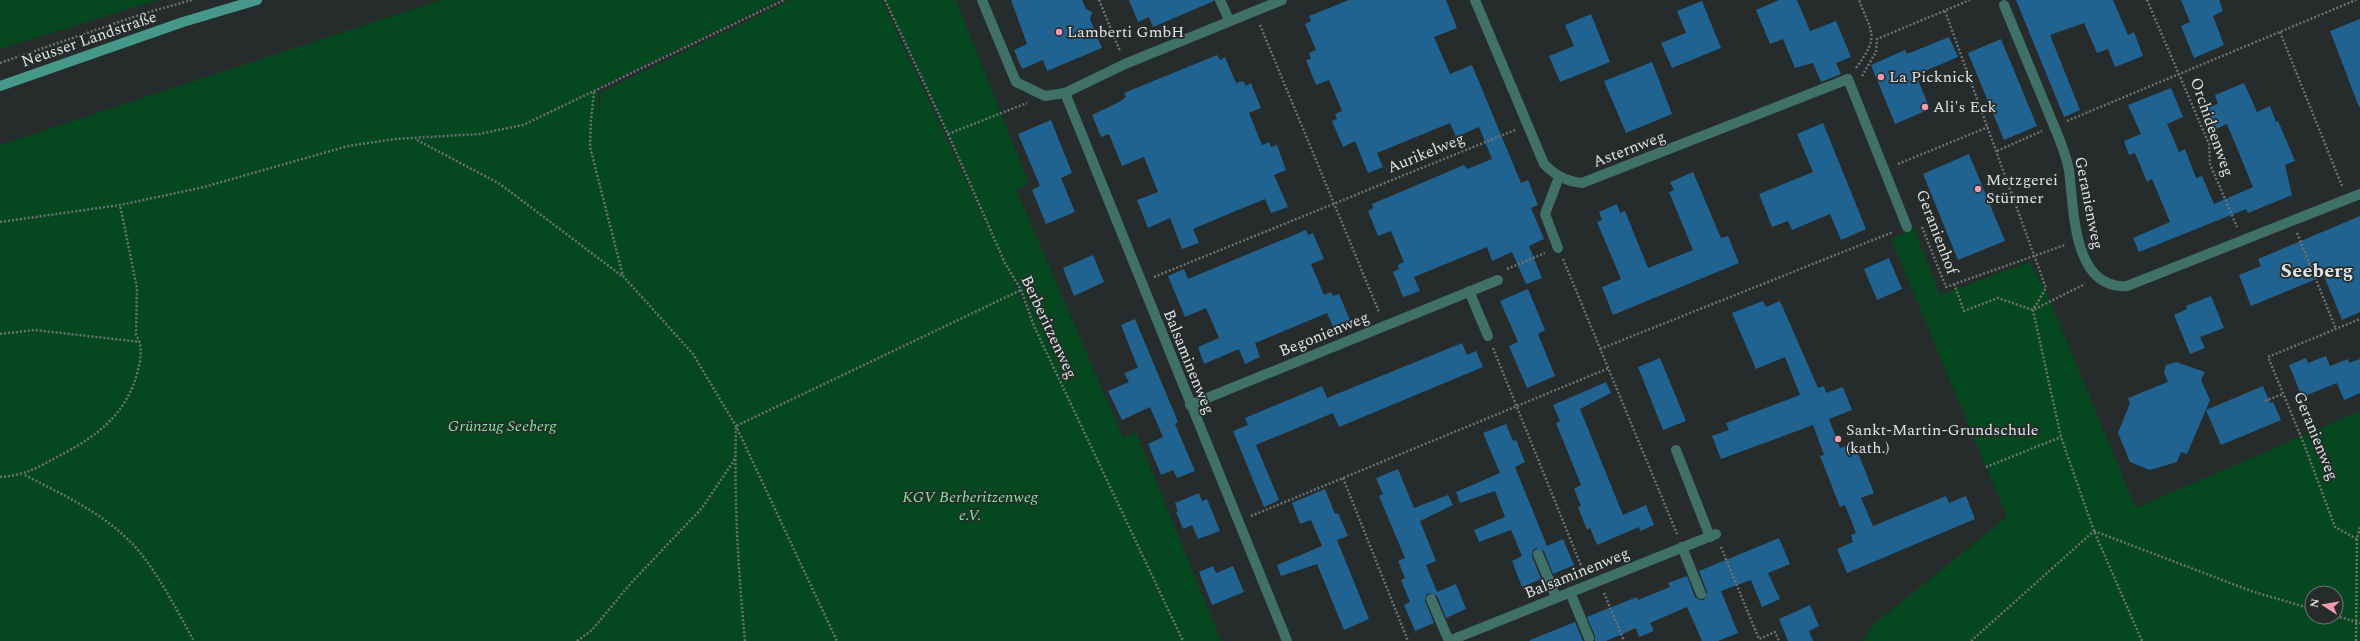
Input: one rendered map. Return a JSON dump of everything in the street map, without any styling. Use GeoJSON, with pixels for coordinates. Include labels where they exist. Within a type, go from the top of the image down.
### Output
{"type":"FeatureCollection","features":[{"type":"Feature","properties":{"kind":"main road","name":"Neusser Landstraße"},"geometry":{"type":"LineString","coordinates":[[0,86],[183,22],[257,0]]}},
{"type":"Feature","properties":{"kind":"street"},"geometry":{"type":"LineString","coordinates":[[982,0],[1016,82],[1045,96],[1065,93],[1125,64],[1229,20],[1282,0]]}},
{"type":"Feature","properties":{"kind":"street"},"geometry":{"type":"LineString","coordinates":[[1220,0],[1229,20]]}},
{"type":"Feature","properties":{"kind":"street","name":"Asternweg"},"geometry":{"type":"LineString","coordinates":[[1475,0],[1544,164],[1559,177],[1582,184],[1848,79]]}},
{"type":"Feature","properties":{"kind":"street","name":"Geranienweg"},"geometry":{"type":"LineString","coordinates":[[2004,5],[2067,159],[2079,241],[2087,264],[2097,278]]}},
{"type":"Feature","properties":{"kind":"street"},"geometry":{"type":"LineString","coordinates":[[1848,79],[1908,227]]}},
{"type":"Feature","properties":{"kind":"street","name":"Balsaminenweg"},"geometry":{"type":"LineString","coordinates":[[1065,93],[1190,405],[1287,641]]}},
{"type":"Feature","properties":{"kind":"street"},"geometry":{"type":"LineString","coordinates":[[1558,248],[1545,214],[1559,177]]}},
{"type":"Feature","properties":{"kind":"street"},"geometry":{"type":"LineString","coordinates":[[2097,278],[2116,287],[2127,286],[2360,194]]}},
{"type":"Feature","properties":{"kind":"street","name":"Begonienweg"},"geometry":{"type":"LineString","coordinates":[[1190,405],[1498,280]]}},
{"type":"Feature","properties":{"kind":"street"},"geometry":{"type":"LineString","coordinates":[[1469,291],[1488,336]]}},
{"type":"Feature","properties":{"kind":"street"},"geometry":{"type":"LineString","coordinates":[[1676,450],[1713,535]]}},
{"type":"Feature","properties":{"kind":"street","name":"Balsaminenweg"},"geometry":{"type":"LineString","coordinates":[[1449,641],[1461,639],[1594,582],[1713,535]]}},
{"type":"Feature","properties":{"kind":"street"},"geometry":{"type":"LineString","coordinates":[[1682,547],[1701,594]]}},
{"type":"Feature","properties":{"kind":"street"},"geometry":{"type":"LineString","coordinates":[[1538,554],[1556,598]]}},
{"type":"Feature","properties":{"kind":"street"},"geometry":{"type":"LineString","coordinates":[[1570,592],[1589,638]]}},
{"type":"Feature","properties":{"kind":"street"},"geometry":{"type":"LineString","coordinates":[[1431,598],[1449,641]]}},
{"type":"Feature","properties":{"kind":"path"},"geometry":{"type":"LineString","coordinates":[[0,63],[142,14],[192,0]]}},
{"type":"Feature","properties":{"kind":"path"},"geometry":{"type":"LineString","coordinates":[[0,222],[120,205],[204,187],[348,146],[479,134],[523,125],[784,0]]}},
{"type":"Feature","properties":{"kind":"path","name":"Berberitzenweg"},"geometry":{"type":"LineString","coordinates":[[884,0],[948,134],[1004,263],[1021,290],[1034,326],[1182,640]]}},
{"type":"Feature","properties":{"kind":"path"},"geometry":{"type":"LineString","coordinates":[[1099,0],[1125,64]]}},
{"type":"Feature","properties":{"kind":"path"},"geometry":{"type":"LineString","coordinates":[[1848,79],[1869,50],[1874,37],[1859,0]]}},
{"type":"Feature","properties":{"kind":"path"},"geometry":{"type":"LineString","coordinates":[[1864,84],[1862,77],[1876,52],[1877,38],[1970,0]]}},
{"type":"Feature","properties":{"kind":"path","name":"Orchideenweg"},"geometry":{"type":"LineString","coordinates":[[2147,0],[2180,72],[2208,144],[2210,164],[2242,241]]}},
{"type":"Feature","properties":{"kind":"path"},"geometry":{"type":"LineString","coordinates":[[1997,151],[2180,72],[2356,0]]}},
{"type":"Feature","properties":{"kind":"path"},"geometry":{"type":"LineString","coordinates":[[1254,11],[1384,326]]}},
{"type":"Feature","properties":{"kind":"path"},"geometry":{"type":"LineString","coordinates":[[1945,11],[2046,288],[2033,310],[2061,437],[2094,531],[2142,641]]}},
{"type":"Feature","properties":{"kind":"path"},"geometry":{"type":"LineString","coordinates":[[2280,32],[2347,199]]}},
{"type":"Feature","properties":{"kind":"path"},"geometry":{"type":"LineString","coordinates":[[594,92],[590,146],[623,276]]}},
{"type":"Feature","properties":{"kind":"path"},"geometry":{"type":"LineString","coordinates":[[948,134],[1045,96]]}},
{"type":"Feature","properties":{"kind":"path","name":"Aurikelweg"},"geometry":{"type":"LineString","coordinates":[[1141,282],[1527,125]]}},
{"type":"Feature","properties":{"kind":"path"},"geometry":{"type":"LineString","coordinates":[[1898,164],[1988,127]]}},
{"type":"Feature","properties":{"kind":"path"},"geometry":{"type":"LineString","coordinates":[[416,139],[500,184],[623,276],[693,354],[736,426],[837,641]]}},
{"type":"Feature","properties":{"kind":"path"},"geometry":{"type":"LineString","coordinates":[[1895,157],[1901,171]]}},
{"type":"Feature","properties":{"kind":"path"},"geometry":{"type":"LineString","coordinates":[[0,477],[25,474],[87,441],[110,422],[134,386],[141,362],[140,342],[136,335],[137,288],[120,205]]}},
{"type":"Feature","properties":{"kind":"path"},"geometry":{"type":"LineString","coordinates":[[2292,221],[2336,329]]}},
{"type":"Feature","properties":{"kind":"path","name":"Geranienhof"},"geometry":{"type":"LineString","coordinates":[[1908,227],[1920,222],[1946,287],[2034,254],[2079,241]]}},
{"type":"Feature","properties":{"kind":"path"},"geometry":{"type":"LineString","coordinates":[[1600,349],[1908,227]]}},
{"type":"Feature","properties":{"kind":"path"},"geometry":{"type":"LineString","coordinates":[[1498,280],[1510,266],[1558,248],[1682,547]]}},
{"type":"Feature","properties":{"kind":"path"},"geometry":{"type":"LineString","coordinates":[[1954,284],[1964,311],[1998,298],[2033,310],[2097,278]]}},
{"type":"Feature","properties":{"kind":"path"},"geometry":{"type":"LineString","coordinates":[[736,426],[1021,290]]}},
{"type":"Feature","properties":{"kind":"path","name":"Geranienweg"},"geometry":{"type":"LineString","coordinates":[[2357,539],[2335,527],[2268,357],[2360,319]]}},
{"type":"Feature","properties":{"kind":"path"},"geometry":{"type":"LineString","coordinates":[[0,334],[35,330],[140,342]]}},
{"type":"Feature","properties":{"kind":"path"},"geometry":{"type":"LineString","coordinates":[[1488,336],[1516,406],[1594,582],[1624,641]]}},
{"type":"Feature","properties":{"kind":"path"},"geometry":{"type":"LineString","coordinates":[[1238,522],[1609,368]]}},
{"type":"Feature","properties":{"kind":"path"},"geometry":{"type":"LineString","coordinates":[[2265,401],[2283,394]]}},
{"type":"Feature","properties":{"kind":"path"},"geometry":{"type":"LineString","coordinates":[[736,426],[735,459],[741,604],[745,641]]}},
{"type":"Feature","properties":{"kind":"path"},"geometry":{"type":"LineString","coordinates":[[1986,467],[2061,437]]}},
{"type":"Feature","properties":{"kind":"path"},"geometry":{"type":"LineString","coordinates":[[577,641],[592,630],[631,583],[693,518],[735,459]]}},
{"type":"Feature","properties":{"kind":"path"},"geometry":{"type":"LineString","coordinates":[[25,474],[81,505],[122,533],[155,572],[194,641]]}},
{"type":"Feature","properties":{"kind":"path"},"geometry":{"type":"LineString","coordinates":[[1342,478],[1408,641]]}},
{"type":"Feature","properties":{"kind":"path"},"geometry":{"type":"LineString","coordinates":[[2356,641],[2357,539],[2360,527]]}},
{"type":"Feature","properties":{"kind":"path"},"geometry":{"type":"LineString","coordinates":[[2094,531],[2251,591],[2304,607]]}},
{"type":"Feature","properties":{"kind":"path"},"geometry":{"type":"LineString","coordinates":[[1971,641],[2094,531]]}},
{"type":"Feature","properties":{"kind":"path"},"geometry":{"type":"LineString","coordinates":[[1713,535],[1759,639],[1775,632],[1779,641]]}},
{"type":"Feature","properties":{"kind":"path"},"geometry":{"type":"LineString","coordinates":[[2344,618],[2360,623]]}},
{"type":"Feature","properties":{"kind":"path"},"geometry":{"type":"LineString","coordinates":[[1177,641],[1182,640]]}},
{"type":"Feature","properties":{"kind":"green space"},"geometry":{"type":"Polygon","coordinates":[[[0,0],[158,0],[0,49],[0,0]]]}},
{"type":"Feature","properties":{"kind":"green space"},"geometry":{"type":"Polygon","coordinates":[[[441,0],[780,0],[598,88],[599,118],[601,92],[790,0],[882,0],[993,238],[948,134],[885,0],[956,0],[1029,184],[1016,189],[1123,437],[1136,432],[1221,641],[0,641],[0,145],[441,0]],[[1007,268],[1032,321],[1021,290],[1007,268]]]}},
{"type":"Feature","properties":{"kind":"green space"},"geometry":{"type":"Polygon","coordinates":[[[1914,228],[1940,295],[2029,262],[2045,289],[2136,508],[2360,411],[2360,641],[1863,641],[1874,624],[2007,517],[1891,239],[1914,228]]]}},
{"type":"Feature","properties":{"kind":"building","name":"Lamberti GmbH"},"geometry":{"type":"Polygon","coordinates":[[[1011,0],[1082,0],[1086,9],[1092,12],[1090,19],[1102,48],[1047,71],[1043,60],[1022,69],[1014,50],[1027,44],[1011,0]]]}},
{"type":"Feature","properties":{"kind":"building"},"geometry":{"type":"Polygon","coordinates":[[[1129,0],[1214,1],[1153,27],[1149,17],[1138,22],[1129,0]]]}},
{"type":"Feature","properties":{"kind":"building"},"geometry":{"type":"Polygon","coordinates":[[[1349,0],[1446,0],[1457,28],[1434,37],[1450,74],[1472,65],[1521,183],[1528,180],[1538,205],[1531,208],[1544,239],[1529,246],[1542,278],[1526,284],[1512,252],[1492,261],[1487,247],[1414,277],[1420,291],[1403,297],[1393,272],[1399,269],[1398,265],[1404,262],[1391,231],[1378,236],[1368,211],[1373,208],[1372,204],[1464,165],[1467,169],[1492,159],[1479,127],[1456,137],[1450,123],[1377,153],[1383,167],[1368,173],[1355,141],[1343,147],[1332,121],[1337,119],[1335,114],[1342,111],[1329,80],[1316,85],[1306,60],[1311,59],[1309,53],[1316,50],[1305,24],[1311,21],[1309,16],[1349,0]]]}},
{"type":"Feature","properties":{"kind":"building"},"geometry":{"type":"Polygon","coordinates":[[[1779,0],[1797,0],[1810,31],[1836,21],[1851,57],[1836,63],[1841,74],[1821,82],[1813,63],[1795,68],[1783,39],[1770,44],[1756,10],[1779,0]]]}},
{"type":"Feature","properties":{"kind":"building"},"geometry":{"type":"Polygon","coordinates":[[[2016,0],[2113,0],[2128,35],[2134,32],[2143,56],[2115,67],[2108,49],[2097,53],[2084,23],[2050,35],[2080,110],[2064,117],[2016,0]]]}},
{"type":"Feature","properties":{"kind":"building"},"geometry":{"type":"Polygon","coordinates":[[[2181,0],[2219,0],[2223,11],[2213,16],[2224,45],[2194,58],[2181,26],[2190,22],[2181,0]]]}},
{"type":"Feature","properties":{"kind":"building"},"geometry":{"type":"Polygon","coordinates":[[[1702,1],[1721,48],[1672,68],[1661,43],[1686,33],[1677,11],[1702,1]]]}},
{"type":"Feature","properties":{"kind":"building"},"geometry":{"type":"Polygon","coordinates":[[[1591,14],[1610,62],[1560,82],[1549,56],[1574,46],[1565,25],[1591,14]]]}},
{"type":"Feature","properties":{"kind":"building"},"geometry":{"type":"Polygon","coordinates":[[[2360,19],[2360,107],[2359,107],[2330,31],[2360,19]]]}},
{"type":"Feature","properties":{"kind":"building"},"geometry":{"type":"Polygon","coordinates":[[[1949,37],[1958,57],[1916,75],[1930,109],[1895,124],[1871,65],[1905,50],[1907,54],[1949,37]]]}},
{"type":"Feature","properties":{"kind":"building"},"geometry":{"type":"Polygon","coordinates":[[[2001,39],[2037,126],[2004,140],[1968,53],[2001,39]]]}},
{"type":"Feature","properties":{"kind":"building"},"geometry":{"type":"Polygon","coordinates":[[[1217,55],[1220,60],[1225,57],[1236,83],[1243,81],[1246,86],[1251,83],[1261,108],[1249,113],[1262,145],[1269,142],[1271,147],[1277,145],[1286,170],[1274,175],[1288,207],[1271,213],[1265,199],[1193,229],[1199,243],[1182,249],[1170,218],[1148,228],[1137,200],[1158,192],[1144,157],[1122,166],[1109,134],[1101,137],[1092,115],[1121,101],[1126,97],[1124,93],[1217,55]]]}},
{"type":"Feature","properties":{"kind":"building"},"geometry":{"type":"Polygon","coordinates":[[[1652,62],[1672,114],[1626,133],[1604,81],[1652,62]]]}},
{"type":"Feature","properties":{"kind":"building"},"geometry":{"type":"Polygon","coordinates":[[[2244,83],[2257,112],[2270,106],[2276,122],[2278,121],[2295,161],[2285,165],[2292,195],[2248,213],[2246,209],[2139,252],[2133,238],[2170,222],[2152,179],[2147,182],[2135,153],[2129,155],[2124,141],[2141,134],[2128,105],[2171,88],[2183,117],[2167,124],[2179,152],[2185,149],[2196,178],[2202,176],[2214,204],[2253,187],[2227,124],[2214,130],[2205,109],[2218,104],[2215,95],[2244,83]]]}},
{"type":"Feature","properties":{"kind":"building"},"geometry":{"type":"Polygon","coordinates":[[[1051,120],[1072,173],[1061,178],[1075,212],[1046,224],[1032,190],[1040,186],[1018,134],[1051,120]]]}},
{"type":"Feature","properties":{"kind":"building"},"geometry":{"type":"Polygon","coordinates":[[[1823,123],[1866,229],[1841,240],[1830,214],[1792,230],[1788,221],[1772,227],[1759,194],[1813,172],[1797,134],[1823,123]]]}},
{"type":"Feature","properties":{"kind":"building"},"geometry":{"type":"Polygon","coordinates":[[[1969,154],[2005,241],[1958,260],[1923,174],[1969,154]]]}},
{"type":"Feature","properties":{"kind":"building"},"geometry":{"type":"Polygon","coordinates":[[[1693,172],[1721,238],[1728,236],[1739,263],[1613,315],[1602,287],[1621,279],[1597,222],[1602,220],[1599,212],[1617,204],[1620,213],[1625,211],[1648,268],[1693,250],[1669,192],[1674,190],[1670,182],[1693,172]]]}},
{"type":"Feature","properties":{"kind":"building"},"geometry":{"type":"Polygon","coordinates":[[[2360,216],[2360,312],[2342,320],[2324,276],[2251,306],[2239,275],[2261,266],[2258,259],[2360,216]]]}},
{"type":"Feature","properties":{"kind":"building"},"geometry":{"type":"Polygon","coordinates":[[[1306,230],[1308,235],[1313,233],[1324,259],[1311,264],[1324,295],[1331,292],[1333,296],[1339,294],[1350,320],[1333,327],[1327,313],[1255,343],[1260,357],[1245,364],[1239,349],[1204,364],[1198,347],[1219,338],[1206,308],[1185,317],[1168,276],[1184,269],[1188,279],[1306,230]]]}},
{"type":"Feature","properties":{"kind":"building"},"geometry":{"type":"Polygon","coordinates":[[[1093,255],[1104,282],[1074,296],[1063,268],[1093,255]]]}},
{"type":"Feature","properties":{"kind":"building"},"geometry":{"type":"Polygon","coordinates":[[[1889,258],[1902,289],[1877,300],[1864,269],[1889,258]]]}},
{"type":"Feature","properties":{"kind":"building"},"geometry":{"type":"Polygon","coordinates":[[[1528,289],[1545,330],[1538,334],[1555,376],[1527,388],[1509,346],[1518,342],[1500,301],[1528,289]]]}},
{"type":"Feature","properties":{"kind":"building"},"geometry":{"type":"Polygon","coordinates":[[[2211,296],[2224,328],[2200,337],[2205,348],[2190,354],[2174,315],[2187,309],[2186,306],[2211,296]]]}},
{"type":"Feature","properties":{"kind":"building"},"geometry":{"type":"Polygon","coordinates":[[[1763,301],[1766,307],[1780,301],[1818,388],[1824,386],[1826,393],[1843,387],[1852,410],[1829,419],[1840,448],[1854,443],[1874,493],[1861,498],[1873,526],[1946,496],[1949,503],[1966,496],[1975,519],[1847,573],[1837,549],[1853,542],[1851,535],[1856,533],[1845,505],[1840,507],[1820,456],[1824,455],[1813,425],[1721,459],[1712,436],[1729,430],[1726,423],[1800,395],[1785,357],[1756,369],[1732,313],[1763,301]]]}},
{"type":"Feature","properties":{"kind":"building"},"geometry":{"type":"Polygon","coordinates":[[[1135,319],[1178,422],[1175,424],[1195,471],[1177,478],[1173,470],[1161,475],[1148,444],[1163,437],[1150,407],[1122,420],[1108,391],[1129,382],[1124,373],[1138,368],[1121,325],[1135,319]]]}},
{"type":"Feature","properties":{"kind":"building"},"geometry":{"type":"Polygon","coordinates":[[[1462,343],[1467,355],[1476,351],[1483,367],[1339,427],[1333,413],[1256,445],[1279,500],[1264,507],[1233,431],[1248,425],[1245,418],[1322,386],[1327,398],[1462,343]]]}},
{"type":"Feature","properties":{"kind":"building"},"geometry":{"type":"Polygon","coordinates":[[[2326,356],[2330,366],[2348,359],[2349,363],[2360,359],[2360,393],[2344,400],[2337,383],[2302,397],[2289,365],[2306,358],[2308,363],[2326,356]]]}},
{"type":"Feature","properties":{"kind":"building"},"geometry":{"type":"Polygon","coordinates":[[[1660,358],[1686,421],[1663,430],[1638,367],[1660,358]]]}},
{"type":"Feature","properties":{"kind":"building"},"geometry":{"type":"Polygon","coordinates":[[[2176,362],[2205,372],[2201,380],[2210,400],[2187,454],[2181,452],[2177,462],[2150,470],[2130,462],[2118,433],[2130,403],[2128,398],[2168,382],[2164,372],[2166,365],[2176,362]]]}},
{"type":"Feature","properties":{"kind":"building"},"geometry":{"type":"Polygon","coordinates":[[[1606,382],[1611,393],[1580,409],[1623,515],[1646,505],[1654,525],[1640,531],[1639,527],[1597,545],[1590,528],[1587,530],[1578,507],[1581,506],[1574,489],[1581,485],[1556,423],[1560,421],[1553,405],[1606,382]]]}},
{"type":"Feature","properties":{"kind":"building"},"geometry":{"type":"Polygon","coordinates":[[[2263,386],[2270,403],[2273,402],[2281,420],[2221,445],[2206,410],[2263,386]]]}},
{"type":"Feature","properties":{"kind":"building"},"geometry":{"type":"Polygon","coordinates":[[[1506,424],[1513,441],[1516,440],[1525,462],[1515,467],[1547,546],[1563,539],[1574,565],[1553,574],[1544,551],[1536,548],[1533,550],[1532,556],[1541,579],[1522,587],[1512,561],[1522,556],[1511,530],[1479,542],[1474,530],[1505,517],[1495,491],[1460,503],[1456,492],[1500,473],[1483,433],[1506,424]]]}},
{"type":"Feature","properties":{"kind":"building"},"geometry":{"type":"Polygon","coordinates":[[[1398,469],[1414,508],[1448,495],[1453,505],[1420,521],[1436,561],[1426,565],[1437,592],[1456,584],[1466,609],[1446,618],[1437,596],[1429,593],[1426,595],[1425,601],[1434,623],[1415,631],[1404,605],[1410,602],[1401,580],[1405,578],[1398,561],[1405,558],[1379,496],[1383,494],[1376,478],[1398,469]]]}},
{"type":"Feature","properties":{"kind":"building"},"geometry":{"type":"Polygon","coordinates":[[[1325,489],[1335,514],[1338,513],[1348,536],[1337,540],[1369,619],[1344,630],[1317,564],[1281,576],[1277,565],[1322,546],[1311,520],[1300,524],[1292,503],[1325,489]]]}},
{"type":"Feature","properties":{"kind":"building"},"geometry":{"type":"Polygon","coordinates":[[[1199,493],[1202,501],[1207,499],[1220,531],[1198,539],[1192,525],[1183,529],[1176,512],[1178,511],[1175,503],[1199,493]]]}},
{"type":"Feature","properties":{"kind":"building"},"geometry":{"type":"Polygon","coordinates":[[[1779,538],[1790,564],[1768,573],[1780,599],[1762,607],[1751,580],[1721,591],[1738,633],[1718,641],[1702,641],[1687,607],[1650,623],[1654,631],[1639,637],[1636,628],[1606,641],[1595,641],[1595,636],[1587,617],[1637,597],[1638,600],[1670,587],[1668,583],[1687,576],[1695,597],[1700,600],[1704,600],[1707,592],[1699,571],[1779,538]]]}},
{"type":"Feature","properties":{"kind":"building"},"geometry":{"type":"Polygon","coordinates":[[[1213,566],[1216,573],[1233,566],[1244,592],[1212,605],[1199,572],[1213,566]]]}},
{"type":"Feature","properties":{"kind":"building"},"geometry":{"type":"Polygon","coordinates":[[[1810,605],[1819,626],[1809,631],[1813,641],[1788,641],[1779,619],[1810,605]]]}},
{"type":"Feature","properties":{"kind":"building"},"geometry":{"type":"Polygon","coordinates":[[[1575,622],[1583,641],[1530,641],[1530,640],[1575,622]]]}},
{"type":"Feature","properties":{"kind":"place","name":"Lamberti GmbH"},"geometry":{"type":"Point","coordinates":[1059,32]}},
{"type":"Feature","properties":{"kind":"place","name":"La Picknick"},"geometry":{"type":"Point","coordinates":[1881,77]}},
{"type":"Feature","properties":{"kind":"place","name":"Ali's Eck"},"geometry":{"type":"Point","coordinates":[1925,107]}},
{"type":"Feature","properties":{"kind":"place","name":"Metzgerei Stürmer"},"geometry":{"type":"Point","coordinates":[1978,189]}},
{"type":"Feature","properties":{"kind":"place","name":"Sankt-Martin-Grundschule (kath.)"},"geometry":{"type":"Point","coordinates":[1838,439]}},
{"type":"Feature","properties":{"kind":"district","name":"Seeberg"},"geometry":{"type":"Point","coordinates":[2317,271]}},
{"type":"Feature","properties":{"kind":"park label","name":"Grünzug Seeberg"},"geometry":{"type":"Point","coordinates":[502,426]}},
{"type":"Feature","properties":{"kind":"park label","name":"KGV Berberitzenweg e.V."},"geometry":{"type":"Point","coordinates":[970,506]}}]}
